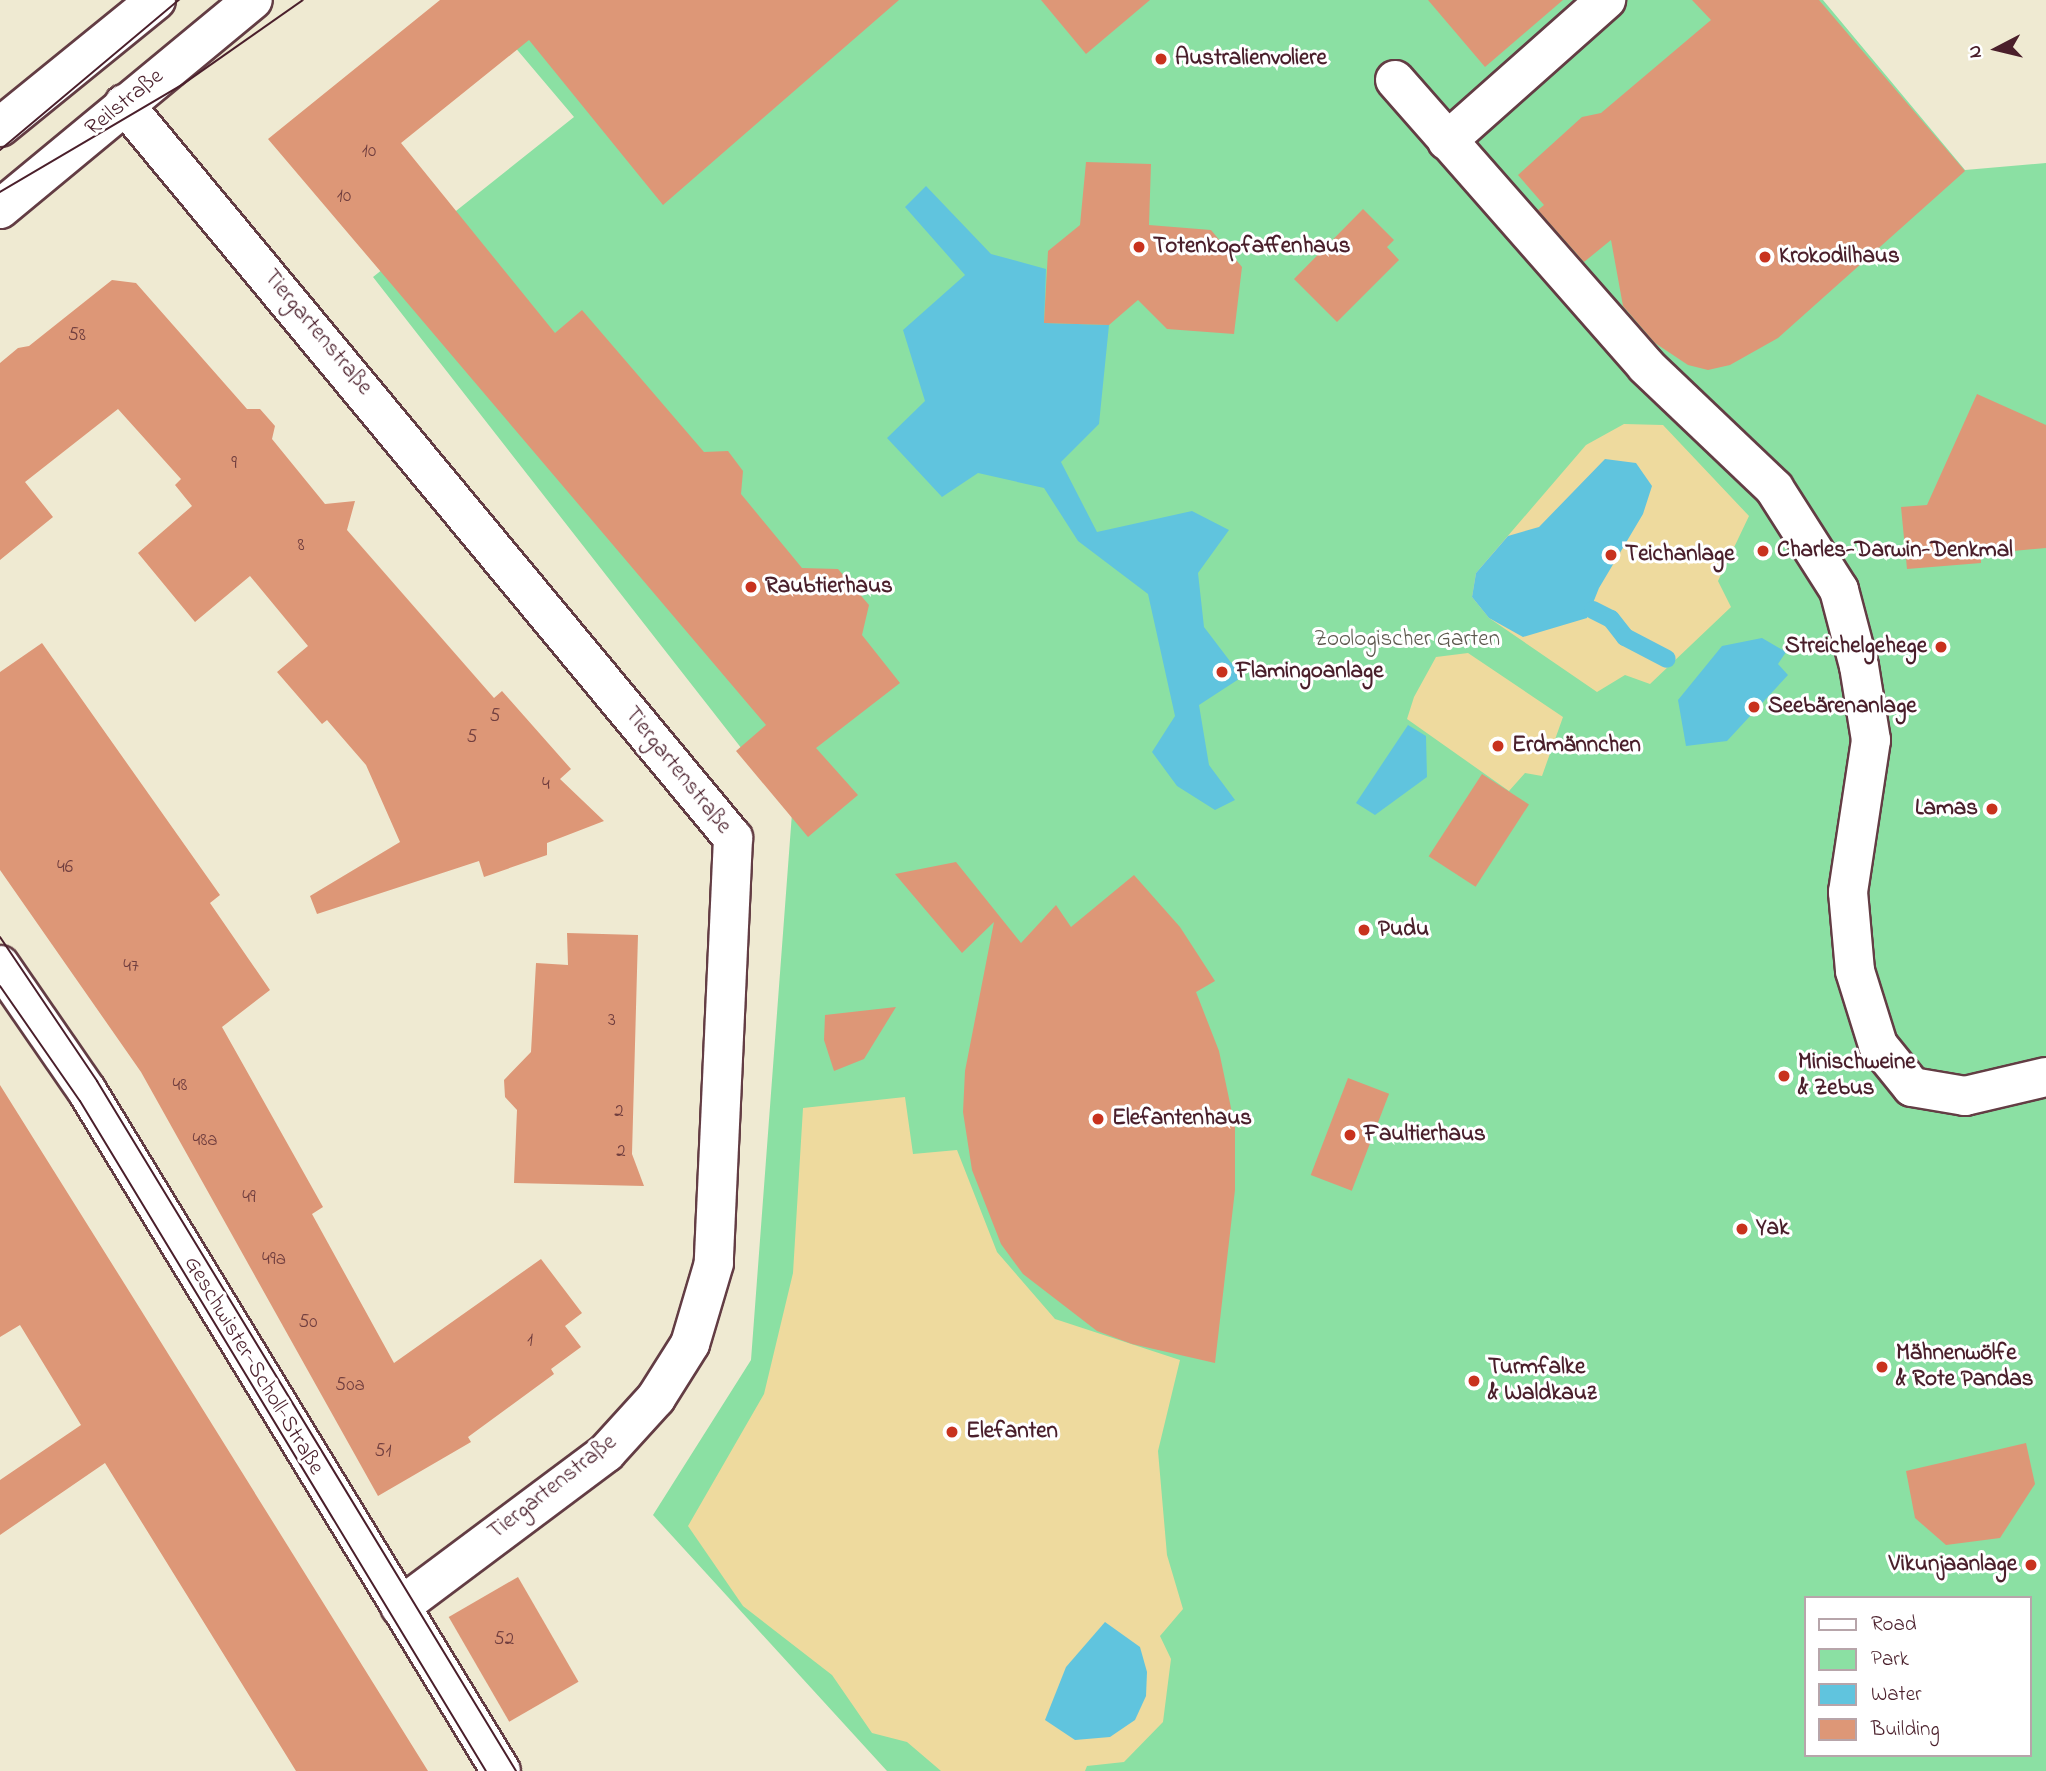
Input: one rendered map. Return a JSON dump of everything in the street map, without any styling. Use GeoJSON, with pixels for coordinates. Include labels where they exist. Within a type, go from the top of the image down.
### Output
{"type":"FeatureCollection","features":[{"type":"Feature","properties":{"kind":"street"},"geometry":{"type":"LineString","coordinates":[[0,127],[156,0]]}},
{"type":"Feature","properties":{"kind":"street","name":"Reilstraße"},"geometry":{"type":"LineString","coordinates":[[0,209],[253,0]]}},
{"type":"Feature","properties":{"kind":"street"},"geometry":{"type":"LineString","coordinates":[[1447,141],[1606,0]]}},
{"type":"Feature","properties":{"kind":"street"},"geometry":{"type":"LineString","coordinates":[[1395,80],[1646,366],[1774,488],[1839,590],[1859,666],[1871,740],[1848,892],[1855,971],[1878,1045],[1912,1087],[1965,1096],[2046,1077]]}},
{"type":"Feature","properties":{"kind":"street","name":"Tiergartenstraße"},"geometry":{"type":"LineString","coordinates":[[124,104],[733,838],[714,1263],[690,1344],[656,1398],[606,1453],[400,1607]]}},
{"type":"Feature","properties":{"kind":"street","name":"Geschwister-Scholl-Straße"},"geometry":{"type":"LineString","coordinates":[[0,965],[87,1091],[501,1771]]}},
{"type":"Feature","properties":{"kind":"green space","name":"Zoologischer Garten"},"geometry":{"type":"Polygon","coordinates":[[[475,0],[1823,0],[1965,170],[2046,163],[2046,1771],[887,1771],[653,1515],[751,1360],[792,813],[373,277],[574,117],[475,0]]]}},
{"type":"Feature","properties":{"kind":"sand","name":"Teichanlage"},"geometry":{"type":"Polygon","coordinates":[[[1624,424],[1663,425],[1749,516],[1718,581],[1731,607],[1650,684],[1625,675],[1597,692],[1489,618],[1472,597],[1476,573],[1586,445],[1624,424]]]}},
{"type":"Feature","properties":{"kind":"sand","name":"Erdmännchen"},"geometry":{"type":"Polygon","coordinates":[[[1468,653],[1563,717],[1542,776],[1525,773],[1509,791],[1407,719],[1414,697],[1436,657],[1468,653]]]}},
{"type":"Feature","properties":{"kind":"sand","name":"Elefanten"},"geometry":{"type":"Polygon","coordinates":[[[905,1097],[913,1154],[957,1150],[997,1252],[1055,1319],[1180,1360],[1158,1451],[1167,1555],[1183,1609],[1160,1636],[1171,1659],[1163,1722],[1124,1762],[1087,1766],[1085,1771],[941,1771],[907,1742],[872,1733],[832,1675],[743,1606],[688,1526],[764,1394],[793,1273],[803,1108],[905,1097]]]}},
{"type":"Feature","properties":{"kind":"water"},"geometry":{"type":"Polygon","coordinates":[[[926,186],[991,254],[1046,269],[1044,323],[1109,325],[1099,424],[1061,462],[1097,532],[1192,511],[1229,530],[1198,573],[1204,627],[1242,677],[1199,705],[1209,765],[1235,800],[1215,810],[1177,786],[1152,752],[1175,716],[1148,594],[1078,541],[1044,488],[978,473],[942,497],[887,438],[925,401],[903,330],[965,275],[905,207],[926,186]]]}},
{"type":"Feature","properties":{"kind":"water"},"geometry":{"type":"Polygon","coordinates":[[[1605,459],[1636,463],[1652,486],[1643,514],[1599,588],[1587,618],[1523,637],[1489,618],[1472,597],[1476,573],[1508,536],[1539,527],[1605,459]]]}},
{"type":"Feature","properties":{"kind":"water"},"geometry":{"type":"Polygon","coordinates":[[[1762,638],[1786,652],[1778,664],[1788,675],[1727,741],[1686,746],[1678,700],[1722,646],[1762,638]]]}},
{"type":"Feature","properties":{"kind":"water"},"geometry":{"type":"Polygon","coordinates":[[[1408,725],[1426,736],[1427,777],[1375,815],[1356,803],[1408,725]]]}},
{"type":"Feature","properties":{"kind":"water"},"geometry":{"type":"Polygon","coordinates":[[[1105,1622],[1140,1647],[1147,1672],[1146,1696],[1135,1720],[1110,1737],[1075,1740],[1045,1720],[1066,1667],[1105,1622]]]}},
{"type":"Feature","properties":{"kind":"building"},"geometry":{"type":"Polygon","coordinates":[[[440,0],[899,0],[663,205],[529,40],[401,143],[555,333],[582,310],[704,452],[728,451],[743,471],[741,494],[802,568],[838,569],[869,605],[862,635],[900,683],[816,748],[858,795],[808,837],[736,751],[766,725],[268,139],[440,0]]]}},
{"type":"Feature","properties":{"kind":"building"},"geometry":{"type":"Polygon","coordinates":[[[1041,0],[1150,0],[1086,54],[1041,0]]]}},
{"type":"Feature","properties":{"kind":"building"},"geometry":{"type":"Polygon","coordinates":[[[1428,0],[1563,0],[1485,67],[1428,0]]]}},
{"type":"Feature","properties":{"kind":"building"},"geometry":{"type":"Polygon","coordinates":[[[1692,0],[1819,0],[1965,171],[1778,338],[1730,365],[1708,370],[1688,365],[1655,343],[1623,306],[1611,240],[1584,262],[1538,210],[1544,205],[1518,175],[1582,117],[1601,113],[1711,20],[1692,0]]]}},
{"type":"Feature","properties":{"kind":"building","name":"Totenkopfaffenhaus"},"geometry":{"type":"Polygon","coordinates":[[[1086,162],[1151,164],[1149,225],[1211,230],[1242,267],[1234,334],[1167,329],[1138,300],[1109,325],[1044,323],[1048,251],[1080,225],[1086,162]]]}},
{"type":"Feature","properties":{"kind":"building"},"geometry":{"type":"Polygon","coordinates":[[[1363,209],[1394,240],[1387,247],[1399,260],[1337,322],[1294,279],[1363,209]]]}},
{"type":"Feature","properties":{"kind":"building"},"geometry":{"type":"Polygon","coordinates":[[[112,280],[136,283],[247,409],[260,409],[275,426],[272,439],[325,504],[355,501],[347,530],[494,698],[502,691],[571,769],[560,779],[604,821],[547,843],[547,855],[484,877],[479,861],[317,914],[310,896],[400,842],[366,765],[327,720],[322,724],[277,672],[308,646],[250,576],[195,622],[138,553],[192,506],[175,485],[181,479],[118,409],[25,482],[53,517],[0,560],[0,363],[18,348],[29,346],[112,280]]]}},
{"type":"Feature","properties":{"kind":"building"},"geometry":{"type":"Polygon","coordinates":[[[1977,394],[2046,425],[2046,548],[1981,554],[1981,563],[1907,569],[1901,507],[1927,505],[1977,394]]]}},
{"type":"Feature","properties":{"kind":"building"},"geometry":{"type":"Polygon","coordinates":[[[42,643],[220,895],[210,903],[270,990],[222,1027],[323,1207],[312,1214],[394,1363],[541,1259],[582,1313],[565,1326],[581,1347],[551,1369],[554,1374],[468,1437],[471,1442],[378,1496],[141,1072],[0,870],[0,672],[42,643]]]}},
{"type":"Feature","properties":{"kind":"building"},"geometry":{"type":"Polygon","coordinates":[[[1482,774],[1529,804],[1476,887],[1429,856],[1482,774]]]}},
{"type":"Feature","properties":{"kind":"building","name":"Elefantenhaus"},"geometry":{"type":"Polygon","coordinates":[[[956,862],[1021,943],[1056,905],[1071,927],[1134,875],[1180,927],[1215,981],[1196,992],[1219,1051],[1235,1127],[1235,1190],[1215,1363],[1132,1344],[1097,1331],[1023,1274],[1001,1244],[972,1170],[963,1112],[965,1071],[994,922],[962,953],[895,874],[956,862]]]}},
{"type":"Feature","properties":{"kind":"building"},"geometry":{"type":"Polygon","coordinates":[[[567,933],[638,935],[632,1154],[644,1186],[514,1183],[517,1110],[505,1097],[504,1080],[531,1052],[536,963],[568,965],[567,933]]]}},
{"type":"Feature","properties":{"kind":"building"},"geometry":{"type":"Polygon","coordinates":[[[896,1007],[864,1059],[834,1071],[824,1040],[825,1015],[896,1007]]]}},
{"type":"Feature","properties":{"kind":"building","name":"Faultierhaus"},"geometry":{"type":"Polygon","coordinates":[[[1348,1078],[1389,1094],[1352,1191],[1311,1175],[1348,1078]]]}},
{"type":"Feature","properties":{"kind":"building"},"geometry":{"type":"Polygon","coordinates":[[[0,1085],[428,1771],[296,1771],[105,1463],[0,1535],[0,1480],[81,1425],[20,1325],[0,1337],[0,1085]]]}},
{"type":"Feature","properties":{"kind":"building"},"geometry":{"type":"Polygon","coordinates":[[[2026,1443],[2035,1484],[2000,1538],[1946,1545],[1915,1518],[1906,1471],[2026,1443]]]}},
{"type":"Feature","properties":{"kind":"building"},"geometry":{"type":"Polygon","coordinates":[[[518,1577],[578,1682],[509,1722],[449,1617],[518,1577]]]}},
{"type":"Feature","properties":{"kind":"waterway"},"geometry":{"type":"LineString","coordinates":[[1593,610],[1611,619],[1625,637],[1667,659]]}},
{"type":"Feature","properties":{"kind":"tram line"},"geometry":{"type":"LineString","coordinates":[[0,150],[179,0]]}},
{"type":"Feature","properties":{"kind":"tram line"},"geometry":{"type":"LineString","coordinates":[[0,192],[183,84],[303,0]]}},
{"type":"Feature","properties":{"kind":"tram line"},"geometry":{"type":"LineString","coordinates":[[0,937],[97,1081],[516,1771]]}},
{"type":"Feature","properties":{"kind":"tram line"},"geometry":{"type":"LineString","coordinates":[[0,986],[80,1101],[486,1771]]}},
{"type":"Feature","properties":{"kind":"place","name":"Australienvoliere"},"geometry":{"type":"Point","coordinates":[1161,59]}},
{"type":"Feature","properties":{"kind":"place","name":"Totenkopfaffenhaus"},"geometry":{"type":"Point","coordinates":[1139,247]}},
{"type":"Feature","properties":{"kind":"place","name":"Krokodilhaus"},"geometry":{"type":"Point","coordinates":[1765,257]}},
{"type":"Feature","properties":{"kind":"place","name":"Charles-Darwin-Denkmal"},"geometry":{"type":"Point","coordinates":[1763,551]}},
{"type":"Feature","properties":{"kind":"place","name":"Teichanlage"},"geometry":{"type":"Point","coordinates":[1611,555]}},
{"type":"Feature","properties":{"kind":"place","name":"Raubtierhaus"},"geometry":{"type":"Point","coordinates":[751,587]}},
{"type":"Feature","properties":{"kind":"place","name":"Streichelgehege"},"geometry":{"type":"Point","coordinates":[1941,647]}},
{"type":"Feature","properties":{"kind":"place","name":"Flamingoanlage"},"geometry":{"type":"Point","coordinates":[1222,672]}},
{"type":"Feature","properties":{"kind":"place","name":"Seebärenanlage"},"geometry":{"type":"Point","coordinates":[1754,707]}},
{"type":"Feature","properties":{"kind":"place","name":"Erdmännchen"},"geometry":{"type":"Point","coordinates":[1498,746]}},
{"type":"Feature","properties":{"kind":"place","name":"Lamas"},"geometry":{"type":"Point","coordinates":[1992,809]}},
{"type":"Feature","properties":{"kind":"place","name":"Pudu"},"geometry":{"type":"Point","coordinates":[1364,930]}},
{"type":"Feature","properties":{"kind":"place","name":"Minischweine & Zebus"},"geometry":{"type":"Point","coordinates":[1784,1076]}},
{"type":"Feature","properties":{"kind":"place","name":"Elefantenhaus"},"geometry":{"type":"Point","coordinates":[1098,1119]}},
{"type":"Feature","properties":{"kind":"place","name":"Faultierhaus"},"geometry":{"type":"Point","coordinates":[1350,1135]}},
{"type":"Feature","properties":{"kind":"place","name":"Yak"},"geometry":{"type":"Point","coordinates":[1742,1229]}},
{"type":"Feature","properties":{"kind":"place","name":"Mähnenwölfe & Rote Pandas"},"geometry":{"type":"Point","coordinates":[1882,1367]}},
{"type":"Feature","properties":{"kind":"place","name":"Turmfalke & Waldkauz"},"geometry":{"type":"Point","coordinates":[1474,1381]}},
{"type":"Feature","properties":{"kind":"place","name":"Elefanten"},"geometry":{"type":"Point","coordinates":[952,1432]}},
{"type":"Feature","properties":{"kind":"place","name":"Vikunjaanlage"},"geometry":{"type":"Point","coordinates":[2031,1565]}}]}
